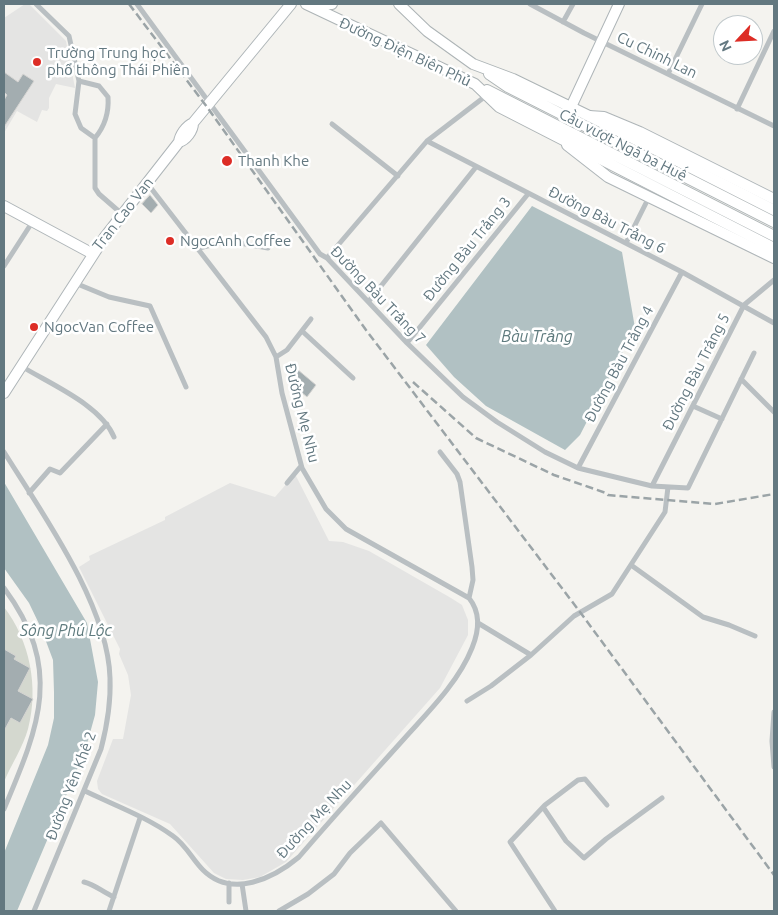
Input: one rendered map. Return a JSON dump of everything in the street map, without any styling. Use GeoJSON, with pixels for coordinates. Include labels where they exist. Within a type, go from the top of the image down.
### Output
{"type":"FeatureCollection","features":[{"type":"Feature","properties":{"kind":"main road","name":"Tran Cao Van"},"geometry":{"type":"LineString","coordinates":[[4,206],[93,254],[179,142],[184,141],[193,128],[193,123],[291,4]]}},
{"type":"Feature","properties":{"kind":"main road"},"geometry":{"type":"LineString","coordinates":[[306,4],[317,7],[332,4]]}},
{"type":"Feature","properties":{"kind":"main road","name":"Đường Điện Biên Phủ"},"geometry":{"type":"LineString","coordinates":[[306,4],[475,84],[499,107],[552,134]]}},
{"type":"Feature","properties":{"kind":"main road","name":"Đường Điện Biên Phủ"},"geometry":{"type":"LineString","coordinates":[[400,4],[427,31],[473,64],[513,79],[589,116]]}},
{"type":"Feature","properties":{"kind":"main road"},"geometry":{"type":"LineString","coordinates":[[571,107],[619,4]]}},
{"type":"Feature","properties":{"kind":"main road","name":"Cầu vượt Ngã ba Huế"},"geometry":{"type":"LineString","coordinates":[[473,64],[508,87],[774,222]]}},
{"type":"Feature","properties":{"kind":"main road","name":"Cầu vượt Ngã ba Huế"},"geometry":{"type":"LineString","coordinates":[[475,84],[774,236]]}},
{"type":"Feature","properties":{"kind":"main road"},"geometry":{"type":"LineString","coordinates":[[589,116],[604,117],[640,132],[774,199]]}},
{"type":"Feature","properties":{"kind":"main road","name":"Cầu vượt Ngã ba Huế"},"geometry":{"type":"LineString","coordinates":[[589,116],[774,210]]}},
{"type":"Feature","properties":{"kind":"main road"},"geometry":{"type":"LineString","coordinates":[[552,134],[608,177],[774,258]]}},
{"type":"Feature","properties":{"kind":"main road","name":"Cầu vượt Ngã ba Huế"},"geometry":{"type":"LineString","coordinates":[[552,134],[774,248]]}},
{"type":"Feature","properties":{"kind":"main road"},"geometry":{"type":"LineString","coordinates":[[4,393],[93,254]]}},
{"type":"Feature","properties":{"kind":"street"},"geometry":{"type":"LineString","coordinates":[[36,4],[69,36],[79,81],[75,105],[78,123],[95,138]]}},
{"type":"Feature","properties":{"kind":"street","name":"Đường Bàu Trảng 7"},"geometry":{"type":"LineString","coordinates":[[137,4],[320,254],[328,258],[407,343],[463,397],[497,422],[545,452],[578,468],[652,486],[688,488],[722,419]]}},
{"type":"Feature","properties":{"kind":"street","name":"Cu Chinh Lan"},"geometry":{"type":"LineString","coordinates":[[530,4],[600,42],[774,126]]}},
{"type":"Feature","properties":{"kind":"street"},"geometry":{"type":"LineString","coordinates":[[563,22],[572,4]]}},
{"type":"Feature","properties":{"kind":"street"},"geometry":{"type":"LineString","coordinates":[[668,74],[702,4]]}},
{"type":"Feature","properties":{"kind":"street"},"geometry":{"type":"LineString","coordinates":[[737,109],[774,31]]}},
{"type":"Feature","properties":{"kind":"street"},"geometry":{"type":"LineString","coordinates":[[79,81],[99,86],[108,97],[107,115],[103,127],[95,138],[95,188],[103,199],[122,214]]}},
{"type":"Feature","properties":{"kind":"street"},"geometry":{"type":"LineString","coordinates":[[328,258],[427,142],[487,95]]}},
{"type":"Feature","properties":{"kind":"street"},"geometry":{"type":"LineString","coordinates":[[332,124],[398,176]]}},
{"type":"Feature","properties":{"kind":"street","name":"Đường Bàu Trảng 6"},"geometry":{"type":"LineString","coordinates":[[427,142],[682,272],[774,323]]}},
{"type":"Feature","properties":{"kind":"street"},"geometry":{"type":"LineString","coordinates":[[369,301],[476,167]]}},
{"type":"Feature","properties":{"kind":"street","name":"Đường Mẹ Nhu"},"geometry":{"type":"LineString","coordinates":[[147,182],[266,337],[276,357],[282,393],[301,466],[326,509],[346,529],[469,598]]}},
{"type":"Feature","properties":{"kind":"street","name":"Đường Bàu Trảng 3"},"geometry":{"type":"LineString","coordinates":[[407,343],[528,194]]}},
{"type":"Feature","properties":{"kind":"street"},"geometry":{"type":"LineString","coordinates":[[626,243],[650,198]]}},
{"type":"Feature","properties":{"kind":"street"},"geometry":{"type":"LineString","coordinates":[[4,266],[33,221]]}},
{"type":"Feature","properties":{"kind":"street"},"geometry":{"type":"LineString","coordinates":[[199,248],[228,241],[268,248]]}},
{"type":"Feature","properties":{"kind":"street","name":"Đường Bàu Trảng 4"},"geometry":{"type":"LineString","coordinates":[[578,468],[682,272]]}},
{"type":"Feature","properties":{"kind":"street","name":"Đường Bàu Trảng 5"},"geometry":{"type":"LineString","coordinates":[[652,486],[744,305],[774,280]]}},
{"type":"Feature","properties":{"kind":"street"},"geometry":{"type":"LineString","coordinates":[[74,282],[109,297],[150,306],[186,387]]}},
{"type":"Feature","properties":{"kind":"street","name":"Đường Mẹ Nhu"},"geometry":{"type":"LineString","coordinates":[[276,357],[287,350],[311,318]]}},
{"type":"Feature","properties":{"kind":"street"},"geometry":{"type":"LineString","coordinates":[[302,331],[353,378]]}},
{"type":"Feature","properties":{"kind":"street"},"geometry":{"type":"LineString","coordinates":[[693,406],[722,419],[754,353]]}},
{"type":"Feature","properties":{"kind":"street"},"geometry":{"type":"LineString","coordinates":[[20,366],[93,410],[107,424],[114,437]]}},
{"type":"Feature","properties":{"kind":"street"},"geometry":{"type":"LineString","coordinates":[[741,379],[774,412]]}},
{"type":"Feature","properties":{"kind":"street"},"geometry":{"type":"LineString","coordinates":[[30,493],[50,469],[60,473],[107,424]]}},
{"type":"Feature","properties":{"kind":"street","name":"Đường Yên Khê 2"},"geometry":{"type":"LineString","coordinates":[[4,452],[30,493],[90,598],[105,641],[110,677],[107,722],[101,749],[34,911]]}},
{"type":"Feature","properties":{"kind":"street"},"geometry":{"type":"LineString","coordinates":[[440,452],[457,474],[460,482],[472,566],[473,580],[469,598],[476,608],[478,623],[531,655]]}},
{"type":"Feature","properties":{"kind":"street"},"geometry":{"type":"LineString","coordinates":[[287,483],[301,466]]}},
{"type":"Feature","properties":{"kind":"street"},"geometry":{"type":"LineString","coordinates":[[467,701],[491,686],[531,655],[574,616],[612,594],[665,512],[668,487]]}},
{"type":"Feature","properties":{"kind":"street"},"geometry":{"type":"LineString","coordinates":[[631,565],[703,617],[755,636]]}},
{"type":"Feature","properties":{"kind":"street"},"geometry":{"type":"LineString","coordinates":[[4,588],[16,605],[28,629],[36,653],[41,681],[40,711],[34,733],[4,809]]}},
{"type":"Feature","properties":{"kind":"street","name":"Đường Mẹ Nhu"},"geometry":{"type":"LineString","coordinates":[[85,791],[175,837],[205,872],[229,883],[242,884],[276,875],[299,857],[448,688],[470,653],[478,623]]}},
{"type":"Feature","properties":{"kind":"street"},"geometry":{"type":"LineString","coordinates":[[774,712],[772,741],[774,767]]}},
{"type":"Feature","properties":{"kind":"street"},"geometry":{"type":"LineString","coordinates":[[555,911],[510,842],[543,807],[578,780],[585,779],[592,784],[607,805]]}},
{"type":"Feature","properties":{"kind":"street"},"geometry":{"type":"LineString","coordinates":[[543,807],[563,837],[584,858],[606,839],[662,798]]}},
{"type":"Feature","properties":{"kind":"street"},"geometry":{"type":"LineString","coordinates":[[109,911],[140,818]]}},
{"type":"Feature","properties":{"kind":"street"},"geometry":{"type":"LineString","coordinates":[[279,911],[308,894],[334,874],[350,853],[381,823],[456,911]]}},
{"type":"Feature","properties":{"kind":"street"},"geometry":{"type":"LineString","coordinates":[[84,882],[97,886],[104,893],[114,897]]}},
{"type":"Feature","properties":{"kind":"street"},"geometry":{"type":"LineString","coordinates":[[229,883],[229,902]]}},
{"type":"Feature","properties":{"kind":"street"},"geometry":{"type":"LineString","coordinates":[[242,884],[246,911]]}},
{"type":"Feature","properties":{"kind":"shaded area","name":"Trường Trung học phổ thông Thái Phiên"},"geometry":{"type":"Polygon","coordinates":[[[25,4],[29,4],[66,41],[75,88],[56,84],[49,98],[49,108],[47,111],[42,110],[37,122],[17,111],[4,133],[4,18],[25,4]]]}},
{"type":"Feature","properties":{"kind":"shaded area"},"geometry":{"type":"Polygon","coordinates":[[[295,474],[329,541],[343,542],[369,551],[462,605],[468,620],[468,635],[440,688],[286,862],[260,877],[243,880],[226,879],[214,873],[170,824],[102,794],[98,789],[97,781],[113,739],[123,739],[131,695],[128,675],[119,654],[120,649],[79,567],[90,560],[89,556],[165,520],[165,517],[230,483],[275,497],[295,474]]]}},
{"type":"Feature","properties":{"kind":"shaded area"},"geometry":{"type":"Polygon","coordinates":[[[4,607],[13,620],[26,649],[30,665],[33,697],[26,736],[4,782],[4,607]]]}},
{"type":"Feature","properties":{"kind":"water","name":"Bàu Trảng"},"geometry":{"type":"Polygon","coordinates":[[[532,206],[622,252],[635,328],[580,435],[565,450],[486,406],[454,377],[426,345],[532,206]]]}},
{"type":"Feature","properties":{"kind":"water","name":"Sông Phú Lộc"},"geometry":{"type":"Polygon","coordinates":[[[4,482],[87,623],[98,682],[95,715],[85,751],[17,911],[4,911],[4,853],[48,745],[54,718],[54,692],[53,660],[41,628],[29,603],[4,568],[4,482]]]}},
{"type":"Feature","properties":{"kind":"building"},"geometry":{"type":"Polygon","coordinates":[[[4,72],[18,82],[23,74],[34,81],[4,127],[4,100],[7,95],[4,92],[4,72]]]}},
{"type":"Feature","properties":{"kind":"building"},"geometry":{"type":"Polygon","coordinates":[[[150,195],[158,205],[151,213],[142,204],[150,195]]]}},
{"type":"Feature","properties":{"kind":"building"},"geometry":{"type":"Polygon","coordinates":[[[297,369],[316,385],[307,397],[295,387],[299,382],[296,376],[297,369]]]}},
{"type":"Feature","properties":{"kind":"building"},"geometry":{"type":"Polygon","coordinates":[[[4,649],[16,656],[14,659],[30,668],[18,691],[33,699],[20,723],[11,718],[4,731],[4,649]]]}},
{"type":"Feature","properties":{"kind":"railway"},"geometry":{"type":"LineString","coordinates":[[129,4],[207,107],[366,330],[580,612],[774,875]]}},
{"type":"Feature","properties":{"kind":"railway"},"geometry":{"type":"LineString","coordinates":[[413,382],[476,438],[554,475],[608,495],[715,504],[774,494]]}},
{"type":"Feature","properties":{"kind":"place","name":"Trường Trung học phổ thông Thái Phiên"},"geometry":{"type":"Point","coordinates":[37,62]}},
{"type":"Feature","properties":{"kind":"place","name":"Thanh Khe"},"geometry":{"type":"Point","coordinates":[227,161]}},
{"type":"Feature","properties":{"kind":"place","name":"NgocAnh Coffee"},"geometry":{"type":"Point","coordinates":[170,241]}},
{"type":"Feature","properties":{"kind":"place","name":"NgocVan Coffee"},"geometry":{"type":"Point","coordinates":[34,327]}}]}
